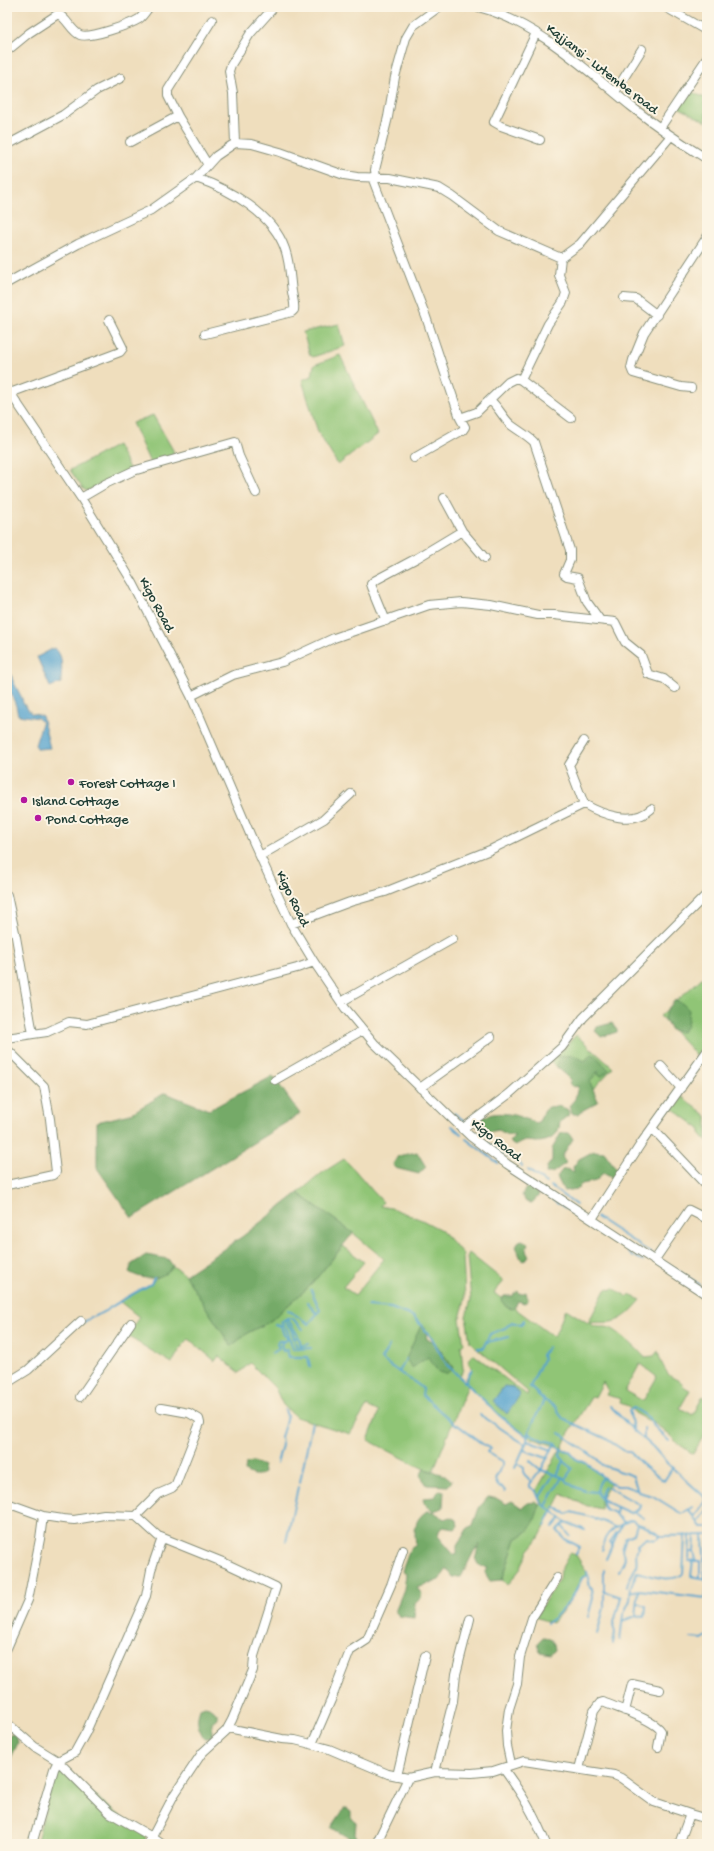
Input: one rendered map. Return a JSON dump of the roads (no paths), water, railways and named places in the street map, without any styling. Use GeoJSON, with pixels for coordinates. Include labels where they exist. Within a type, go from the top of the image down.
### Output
{"type":"FeatureCollection","features":[{"type":"Feature","properties":{"kind":"street"},"geometry":{"type":"LineString","coordinates":[[7,50],[29,33],[58,14],[79,35],[84,36],[105,32],[133,22],[149,7]]}},
{"type":"Feature","properties":{"kind":"street"},"geometry":{"type":"LineString","coordinates":[[235,143],[233,93],[229,72],[231,65],[250,34],[274,7]]}},
{"type":"Feature","properties":{"kind":"street"},"geometry":{"type":"LineString","coordinates":[[414,458],[463,430],[465,427],[460,418],[426,317],[374,177],[388,118],[395,77],[406,38],[413,26],[439,7]]}},
{"type":"Feature","properties":{"kind":"street","name":"Kajjansi - Lutembe road"},"geometry":{"type":"LineString","coordinates":[[478,7],[495,13],[536,33],[592,72],[670,137],[707,159]]}},
{"type":"Feature","properties":{"kind":"street"},"geometry":{"type":"LineString","coordinates":[[665,7],[707,31]]}},
{"type":"Feature","properties":{"kind":"street"},"geometry":{"type":"LineString","coordinates":[[208,165],[178,116],[168,96],[168,90],[212,20]]}},
{"type":"Feature","properties":{"kind":"street"},"geometry":{"type":"LineString","coordinates":[[536,33],[494,122],[540,140]]}},
{"type":"Feature","properties":{"kind":"street"},"geometry":{"type":"LineString","coordinates":[[615,92],[642,49]]}},
{"type":"Feature","properties":{"kind":"street"},"geometry":{"type":"LineString","coordinates":[[660,128],[707,58]]}},
{"type":"Feature","properties":{"kind":"street"},"geometry":{"type":"LineString","coordinates":[[7,144],[63,115],[97,90],[121,78]]}},
{"type":"Feature","properties":{"kind":"street"},"geometry":{"type":"LineString","coordinates":[[130,142],[178,116]]}},
{"type":"Feature","properties":{"kind":"street"},"geometry":{"type":"LineString","coordinates":[[521,380],[548,324],[566,293],[565,287],[559,275],[561,258],[584,240],[670,137]]}},
{"type":"Feature","properties":{"kind":"street"},"geometry":{"type":"LineString","coordinates":[[7,283],[78,244],[151,210],[196,178],[222,151],[235,143],[252,144],[280,152],[344,175],[409,181],[439,188],[500,231],[561,258]]}},
{"type":"Feature","properties":{"kind":"street"},"geometry":{"type":"LineString","coordinates":[[196,178],[231,194],[268,222],[285,248],[295,305],[292,312],[205,334]]}},
{"type":"Feature","properties":{"kind":"street"},"geometry":{"type":"LineString","coordinates":[[691,388],[681,387],[632,372],[633,360],[644,333],[707,237]]}},
{"type":"Feature","properties":{"kind":"street"},"geometry":{"type":"LineString","coordinates":[[624,298],[636,300],[657,314]]}},
{"type":"Feature","properties":{"kind":"street"},"geometry":{"type":"LineString","coordinates":[[9,390],[120,352],[123,348],[109,320]]}},
{"type":"Feature","properties":{"kind":"street"},"geometry":{"type":"LineString","coordinates":[[460,418],[477,412],[508,382],[516,378],[521,380],[571,418]]}},
{"type":"Feature","properties":{"kind":"street","name":"Kigo Road"},"geometry":{"type":"LineString","coordinates":[[9,390],[81,498],[133,583],[191,696],[291,924],[314,962],[363,1030],[374,1043],[462,1129],[507,1164],[707,1295]]}},
{"type":"Feature","properties":{"kind":"street"},"geometry":{"type":"LineString","coordinates":[[491,400],[511,424],[529,436],[538,449],[550,493],[570,550],[570,560],[564,574],[578,578],[587,602],[600,620]]}},
{"type":"Feature","properties":{"kind":"street"},"geometry":{"type":"LineString","coordinates":[[81,498],[133,471],[235,442],[239,456],[256,493]]}},
{"type":"Feature","properties":{"kind":"street"},"geometry":{"type":"LineString","coordinates":[[444,498],[462,531],[485,558]]}},
{"type":"Feature","properties":{"kind":"street"},"geometry":{"type":"LineString","coordinates":[[386,621],[371,584],[462,531]]}},
{"type":"Feature","properties":{"kind":"street"},"geometry":{"type":"LineString","coordinates":[[191,696],[233,675],[282,662],[334,638],[374,624],[429,605],[461,602],[491,605],[538,615],[554,615],[612,621],[617,623],[625,642],[641,655],[648,674],[664,679],[675,688]]}},
{"type":"Feature","properties":{"kind":"street"},"geometry":{"type":"LineString","coordinates":[[584,741],[569,765],[584,804],[611,817],[619,818],[642,815],[652,809]]}},
{"type":"Feature","properties":{"kind":"street"},"geometry":{"type":"LineString","coordinates":[[260,856],[324,818],[351,794]]}},
{"type":"Feature","properties":{"kind":"street"},"geometry":{"type":"LineString","coordinates":[[291,924],[350,902],[385,892],[490,850],[584,804]]}},
{"type":"Feature","properties":{"kind":"street"},"geometry":{"type":"LineString","coordinates":[[462,1129],[509,1094],[562,1047],[583,1018],[707,894]]}},
{"type":"Feature","properties":{"kind":"street"},"geometry":{"type":"LineString","coordinates":[[7,895],[33,1034]]}},
{"type":"Feature","properties":{"kind":"street"},"geometry":{"type":"LineString","coordinates":[[342,1002],[453,939]]}},
{"type":"Feature","properties":{"kind":"street"},"geometry":{"type":"LineString","coordinates":[[7,1038],[47,1032],[69,1022],[87,1024],[297,968],[314,962]]}},
{"type":"Feature","properties":{"kind":"street"},"geometry":{"type":"LineString","coordinates":[[275,1080],[363,1030]]}},
{"type":"Feature","properties":{"kind":"street"},"geometry":{"type":"LineString","coordinates":[[420,1088],[492,1037]]}},
{"type":"Feature","properties":{"kind":"street"},"geometry":{"type":"LineString","coordinates":[[7,1049],[44,1086],[50,1119],[56,1172],[53,1175],[7,1185]]}},
{"type":"Feature","properties":{"kind":"street"},"geometry":{"type":"LineString","coordinates":[[592,1219],[652,1128],[707,1051]]}},
{"type":"Feature","properties":{"kind":"street"},"geometry":{"type":"LineString","coordinates":[[661,1066],[681,1088]]}},
{"type":"Feature","properties":{"kind":"street"},"geometry":{"type":"LineString","coordinates":[[652,1128],[704,1182]]}},
{"type":"Feature","properties":{"kind":"street"},"geometry":{"type":"LineString","coordinates":[[654,1261],[689,1210],[707,1219]]}},
{"type":"Feature","properties":{"kind":"street"},"geometry":{"type":"LineString","coordinates":[[7,1383],[28,1370],[81,1321]]}},
{"type":"Feature","properties":{"kind":"street"},"geometry":{"type":"LineString","coordinates":[[80,1397],[131,1323]]}},
{"type":"Feature","properties":{"kind":"street"},"geometry":{"type":"LineString","coordinates":[[136,1516],[158,1494],[172,1488],[176,1484],[200,1423],[199,1419],[189,1413],[161,1408]]}},
{"type":"Feature","properties":{"kind":"street"},"geometry":{"type":"LineString","coordinates":[[7,1503],[43,1516],[74,1520],[104,1515],[136,1516],[154,1533],[162,1538],[225,1563],[276,1588],[254,1656],[253,1670],[228,1728],[202,1753],[174,1795],[150,1841]]}},
{"type":"Feature","properties":{"kind":"street"},"geometry":{"type":"LineString","coordinates":[[7,1648],[28,1600],[43,1516]]}},
{"type":"Feature","properties":{"kind":"street"},"geometry":{"type":"LineString","coordinates":[[32,1844],[54,1769],[58,1761],[75,1752],[86,1732],[146,1596],[151,1570],[162,1538]]}},
{"type":"Feature","properties":{"kind":"street"},"geometry":{"type":"LineString","coordinates":[[312,1744],[350,1650],[367,1641],[391,1585],[403,1550]]}},
{"type":"Feature","properties":{"kind":"street"},"geometry":{"type":"LineString","coordinates":[[546,1844],[536,1818],[507,1766],[506,1731],[509,1709],[517,1684],[520,1657],[532,1618],[557,1578]]}},
{"type":"Feature","properties":{"kind":"street"},"geometry":{"type":"LineString","coordinates":[[435,1772],[453,1701],[456,1674],[470,1619]]}},
{"type":"Feature","properties":{"kind":"street"},"geometry":{"type":"LineString","coordinates":[[397,1776],[425,1656]]}},
{"type":"Feature","properties":{"kind":"street"},"geometry":{"type":"LineString","coordinates":[[625,1711],[632,1684],[660,1690]]}},
{"type":"Feature","properties":{"kind":"street"},"geometry":{"type":"LineString","coordinates":[[579,1768],[594,1711],[598,1704],[603,1702],[648,1721],[659,1728],[658,1747]]}},
{"type":"Feature","properties":{"kind":"street"},"geometry":{"type":"LineString","coordinates":[[7,1723],[35,1747],[58,1761],[110,1813],[150,1841],[162,1844]]}},
{"type":"Feature","properties":{"kind":"street"},"geometry":{"type":"LineString","coordinates":[[228,1728],[282,1740],[295,1740],[312,1744],[329,1749],[388,1774],[408,1778],[435,1772],[478,1773],[493,1771],[524,1761],[579,1768],[614,1775],[621,1778],[654,1802],[707,1818]]}},
{"type":"Feature","properties":{"kind":"street"},"geometry":{"type":"LineString","coordinates":[[376,1844],[408,1778]]}},
{"type":"Feature","properties":{"kind":"street"},"geometry":{"type":"LineString","coordinates":[[679,1844],[690,1814]]}},
{"type":"Feature","properties":{"kind":"water"},"geometry":{"type":"Polygon","coordinates":[[[54,648],[60,655],[61,659],[61,683],[50,687],[37,657],[54,648]]]}},
{"type":"Feature","properties":{"kind":"water"},"geometry":{"type":"Polygon","coordinates":[[[7,661],[13,681],[23,703],[31,713],[42,716],[50,748],[38,749],[35,745],[42,723],[38,718],[18,715],[7,683],[7,661]]]}},
{"type":"Feature","properties":{"kind":"water"},"geometry":{"type":"Polygon","coordinates":[[[504,1386],[513,1387],[520,1395],[507,1414],[493,1401],[504,1386]]]}},
{"type":"Feature","properties":{"kind":"waterway"},"geometry":{"type":"LineString","coordinates":[[454,1113],[467,1123]]}},
{"type":"Feature","properties":{"kind":"waterway"},"geometry":{"type":"LineString","coordinates":[[452,1126],[461,1134]]}},
{"type":"Feature","properties":{"kind":"waterway"},"geometry":{"type":"LineString","coordinates":[[466,1139],[498,1163]]}},
{"type":"Feature","properties":{"kind":"waterway"},"geometry":{"type":"LineString","coordinates":[[488,1143],[522,1166]]}},
{"type":"Feature","properties":{"kind":"waterway"},"geometry":{"type":"LineString","coordinates":[[528,1170],[546,1183]]}},
{"type":"Feature","properties":{"kind":"waterway"},"geometry":{"type":"LineString","coordinates":[[550,1186],[576,1205]]}},
{"type":"Feature","properties":{"kind":"waterway"},"geometry":{"type":"LineString","coordinates":[[542,1191],[548,1196]]}},
{"type":"Feature","properties":{"kind":"waterway"},"geometry":{"type":"LineString","coordinates":[[553,1200],[558,1204]]}},
{"type":"Feature","properties":{"kind":"waterway"},"geometry":{"type":"LineString","coordinates":[[561,1205],[582,1219]]}},
{"type":"Feature","properties":{"kind":"waterway"},"geometry":{"type":"LineString","coordinates":[[596,1217],[654,1255]]}},
{"type":"Feature","properties":{"kind":"waterway"},"geometry":{"type":"LineString","coordinates":[[586,1222],[597,1229]]}},
{"type":"Feature","properties":{"kind":"waterway"},"geometry":{"type":"LineString","coordinates":[[628,1252],[633,1256]]}},
{"type":"Feature","properties":{"kind":"waterway"},"geometry":{"type":"LineString","coordinates":[[636,1257],[643,1261]]}},
{"type":"Feature","properties":{"kind":"waterway"},"geometry":{"type":"LineString","coordinates":[[660,1260],[699,1284]]}},
{"type":"Feature","properties":{"kind":"waterway"},"geometry":{"type":"LineString","coordinates":[[83,1323],[151,1284],[154,1278]]}},
{"type":"Feature","properties":{"kind":"waterway"},"geometry":{"type":"LineString","coordinates":[[703,1286],[707,1288]]}},
{"type":"Feature","properties":{"kind":"waterway"},"geometry":{"type":"LineString","coordinates":[[288,1310],[309,1324],[320,1310],[311,1290]]}},
{"type":"Feature","properties":{"kind":"waterway"},"geometry":{"type":"LineString","coordinates":[[307,1302],[317,1314]]}},
{"type":"Feature","properties":{"kind":"waterway"},"geometry":{"type":"LineString","coordinates":[[368,1306],[391,1308],[414,1317],[431,1337],[447,1365],[465,1382]]}},
{"type":"Feature","properties":{"kind":"waterway"},"geometry":{"type":"LineString","coordinates":[[287,1318],[292,1318],[303,1329]]}},
{"type":"Feature","properties":{"kind":"waterway"},"geometry":{"type":"LineString","coordinates":[[300,1349],[301,1345],[299,1337],[287,1318],[281,1322],[287,1330],[293,1349],[311,1348]]}},
{"type":"Feature","properties":{"kind":"waterway"},"geometry":{"type":"LineString","coordinates":[[284,1320],[291,1329],[294,1338],[298,1337]]}},
{"type":"Feature","properties":{"kind":"waterway"},"geometry":{"type":"LineString","coordinates":[[478,1348],[483,1348],[490,1334],[505,1328],[512,1322],[521,1325],[524,1320]]}},
{"type":"Feature","properties":{"kind":"waterway"},"geometry":{"type":"LineString","coordinates":[[275,1324],[281,1326],[284,1335],[288,1338]]}},
{"type":"Feature","properties":{"kind":"waterway"},"geometry":{"type":"LineString","coordinates":[[487,1342],[509,1337]]}},
{"type":"Feature","properties":{"kind":"waterway"},"geometry":{"type":"LineString","coordinates":[[288,1338],[286,1341],[283,1341],[281,1345],[283,1351],[287,1350],[289,1357],[308,1357],[310,1367]]}},
{"type":"Feature","properties":{"kind":"waterway"},"geometry":{"type":"LineString","coordinates":[[294,1338],[297,1349]]}},
{"type":"Feature","properties":{"kind":"waterway"},"geometry":{"type":"LineString","coordinates":[[272,1353],[279,1349],[277,1343],[279,1341],[283,1341]]}},
{"type":"Feature","properties":{"kind":"waterway"},"geometry":{"type":"LineString","coordinates":[[301,1346],[309,1344]]}},
{"type":"Feature","properties":{"kind":"waterway"},"geometry":{"type":"LineString","coordinates":[[389,1346],[381,1359],[399,1372]]}},
{"type":"Feature","properties":{"kind":"waterway"},"geometry":{"type":"LineString","coordinates":[[548,1347],[542,1355],[543,1359],[530,1387],[544,1400],[556,1407],[563,1419],[605,1438],[626,1452],[630,1452],[643,1465],[664,1481],[673,1467]]}},
{"type":"Feature","properties":{"kind":"waterway"},"geometry":{"type":"LineString","coordinates":[[406,1359],[399,1372],[423,1389],[422,1395],[451,1421],[485,1446],[491,1448],[487,1452],[504,1462],[495,1479],[498,1486],[502,1487],[505,1491]]}},
{"type":"Feature","properties":{"kind":"waterway"},"geometry":{"type":"LineString","coordinates":[[472,1369],[465,1382],[500,1416],[528,1437]]}},
{"type":"Feature","properties":{"kind":"waterway"},"geometry":{"type":"LineString","coordinates":[[515,1468],[527,1441],[528,1433],[544,1400]]}},
{"type":"Feature","properties":{"kind":"waterway"},"geometry":{"type":"LineString","coordinates":[[610,1406],[635,1432],[644,1439]]}},
{"type":"Feature","properties":{"kind":"waterway"},"geometry":{"type":"LineString","coordinates":[[634,1432],[629,1410],[634,1408],[648,1417],[652,1424],[669,1441]]}},
{"type":"Feature","properties":{"kind":"waterway"},"geometry":{"type":"LineString","coordinates":[[277,1463],[282,1445],[281,1437],[287,1416],[285,1410]]}},
{"type":"Feature","properties":{"kind":"waterway"},"geometry":{"type":"LineString","coordinates":[[480,1415],[525,1444]]}},
{"type":"Feature","properties":{"kind":"waterway"},"geometry":{"type":"LineString","coordinates":[[300,1482],[312,1422]]}},
{"type":"Feature","properties":{"kind":"waterway"},"geometry":{"type":"LineString","coordinates":[[644,1428],[644,1439],[668,1464],[707,1499]]}},
{"type":"Feature","properties":{"kind":"waterway"},"geometry":{"type":"LineString","coordinates":[[528,1433],[543,1440],[555,1443]]}},
{"type":"Feature","properties":{"kind":"waterway"},"geometry":{"type":"LineString","coordinates":[[560,1433],[597,1459],[602,1465],[633,1476],[638,1492],[653,1496],[682,1514],[692,1507]]}},
{"type":"Feature","properties":{"kind":"waterway"},"geometry":{"type":"LineString","coordinates":[[527,1441],[552,1450]]}},
{"type":"Feature","properties":{"kind":"waterway"},"geometry":{"type":"LineString","coordinates":[[530,1484],[541,1470],[555,1443],[561,1449],[569,1451],[576,1459],[586,1463],[610,1483],[636,1490]]}},
{"type":"Feature","properties":{"kind":"waterway"},"geometry":{"type":"LineString","coordinates":[[561,1449],[560,1456],[572,1469],[565,1479]]}},
{"type":"Feature","properties":{"kind":"waterway"},"geometry":{"type":"LineString","coordinates":[[524,1450],[547,1458]]}},
{"type":"Feature","properties":{"kind":"waterway"},"geometry":{"type":"LineString","coordinates":[[530,1461],[541,1470],[562,1477],[573,1486],[585,1491],[597,1492]]}},
{"type":"Feature","properties":{"kind":"waterway"},"geometry":{"type":"LineString","coordinates":[[557,1475],[564,1461]]}},
{"type":"Feature","properties":{"kind":"waterway"},"geometry":{"type":"LineString","coordinates":[[518,1464],[524,1468],[524,1474],[530,1480],[530,1487],[536,1491],[541,1503],[552,1511]]}},
{"type":"Feature","properties":{"kind":"waterway"},"geometry":{"type":"LineString","coordinates":[[539,1498],[554,1474]]}},
{"type":"Feature","properties":{"kind":"waterway"},"geometry":{"type":"LineString","coordinates":[[546,1506],[562,1477]]}},
{"type":"Feature","properties":{"kind":"waterway"},"geometry":{"type":"LineString","coordinates":[[603,1477],[599,1483],[597,1493],[606,1502],[617,1507],[616,1514]]}},
{"type":"Feature","properties":{"kind":"waterway"},"geometry":{"type":"LineString","coordinates":[[605,1486],[601,1498],[605,1509],[613,1512],[624,1522],[606,1559]]}},
{"type":"Feature","properties":{"kind":"waterway"},"geometry":{"type":"LineString","coordinates":[[286,1542],[298,1487]]}},
{"type":"Feature","properties":{"kind":"waterway"},"geometry":{"type":"LineString","coordinates":[[608,1487],[640,1505],[639,1509],[630,1513],[617,1507]]}},
{"type":"Feature","properties":{"kind":"waterway"},"geometry":{"type":"LineString","coordinates":[[688,1510],[694,1517],[707,1499]]}},
{"type":"Feature","properties":{"kind":"waterway"},"geometry":{"type":"LineString","coordinates":[[554,1507],[567,1514],[571,1512],[588,1516],[616,1528]]}},
{"type":"Feature","properties":{"kind":"waterway"},"geometry":{"type":"LineString","coordinates":[[698,1523],[707,1510]]}},
{"type":"Feature","properties":{"kind":"waterway"},"geometry":{"type":"LineString","coordinates":[[545,1526],[552,1511],[566,1522]]}},
{"type":"Feature","properties":{"kind":"waterway"},"geometry":{"type":"LineString","coordinates":[[635,1512],[644,1518]]}},
{"type":"Feature","properties":{"kind":"waterway"},"geometry":{"type":"LineString","coordinates":[[694,1517],[701,1527],[707,1527]]}},
{"type":"Feature","properties":{"kind":"waterway"},"geometry":{"type":"LineString","coordinates":[[553,1527],[560,1519]]}},
{"type":"Feature","properties":{"kind":"waterway"},"geometry":{"type":"LineString","coordinates":[[602,1550],[606,1537],[616,1528],[632,1520],[637,1524],[634,1534],[626,1537],[622,1550],[625,1559],[619,1571]]}},
{"type":"Feature","properties":{"kind":"waterway"},"geometry":{"type":"LineString","coordinates":[[576,1554],[580,1547],[565,1539],[557,1530],[566,1522],[585,1530]]}},
{"type":"Feature","properties":{"kind":"waterway"},"geometry":{"type":"LineString","coordinates":[[637,1524],[647,1527],[661,1536]]}},
{"type":"Feature","properties":{"kind":"waterway"},"geometry":{"type":"LineString","coordinates":[[562,1526],[570,1536]]}},
{"type":"Feature","properties":{"kind":"waterway"},"geometry":{"type":"LineString","coordinates":[[612,1544],[610,1542],[617,1532]]}},
{"type":"Feature","properties":{"kind":"waterway"},"geometry":{"type":"LineString","coordinates":[[620,1640],[623,1615],[630,1600],[631,1587],[637,1572],[655,1577],[667,1578],[678,1577],[683,1574],[685,1535]]}},
{"type":"Feature","properties":{"kind":"waterway"},"geometry":{"type":"LineString","coordinates":[[690,1535],[689,1561],[700,1561],[700,1577]]}},
{"type":"Feature","properties":{"kind":"waterway"},"geometry":{"type":"LineString","coordinates":[[694,1552],[695,1535]]}},
{"type":"Feature","properties":{"kind":"waterway"},"geometry":{"type":"LineString","coordinates":[[703,1535],[705,1578]]}},
{"type":"Feature","properties":{"kind":"waterway"},"geometry":{"type":"LineString","coordinates":[[627,1587],[636,1566],[637,1545],[647,1538],[655,1540],[661,1536],[707,1535]]}},
{"type":"Feature","properties":{"kind":"waterway"},"geometry":{"type":"LineString","coordinates":[[689,1552],[694,1552],[696,1560]]}},
{"type":"Feature","properties":{"kind":"waterway"},"geometry":{"type":"LineString","coordinates":[[693,1560],[691,1576],[707,1579]]}},
{"type":"Feature","properties":{"kind":"waterway"},"geometry":{"type":"LineString","coordinates":[[597,1634],[604,1608],[604,1570]]}},
{"type":"Feature","properties":{"kind":"waterway"},"geometry":{"type":"LineString","coordinates":[[587,1572],[590,1587],[592,1588],[593,1598],[588,1617]]}},
{"type":"Feature","properties":{"kind":"waterway"},"geometry":{"type":"LineString","coordinates":[[547,1623],[563,1609],[572,1597],[582,1578],[587,1575]]}},
{"type":"Feature","properties":{"kind":"waterway"},"geometry":{"type":"LineString","coordinates":[[707,1589],[707,1600]]}},
{"type":"Feature","properties":{"kind":"waterway"},"geometry":{"type":"LineString","coordinates":[[639,1590],[706,1598]]}},
{"type":"Feature","properties":{"kind":"waterway"},"geometry":{"type":"LineString","coordinates":[[630,1592],[639,1590],[636,1616]]}},
{"type":"Feature","properties":{"kind":"waterway"},"geometry":{"type":"LineString","coordinates":[[603,1591],[621,1597],[613,1626],[615,1632],[613,1644]]}},
{"type":"Feature","properties":{"kind":"waterway"},"geometry":{"type":"LineString","coordinates":[[622,1621],[636,1616],[645,1617],[646,1606],[638,1603]]}},
{"type":"Feature","properties":{"kind":"waterway"},"geometry":{"type":"LineString","coordinates":[[691,1638],[702,1639],[707,1636]]}},
{"type":"Feature","properties":{"kind":"place","name":"Forest Cottage I"},"geometry":{"type":"Point","coordinates":[71,782]}},
{"type":"Feature","properties":{"kind":"place","name":"Island Cottage"},"geometry":{"type":"Point","coordinates":[24,800]}},
{"type":"Feature","properties":{"kind":"place","name":"Pond Cottage"},"geometry":{"type":"Point","coordinates":[38,818]}}]}
